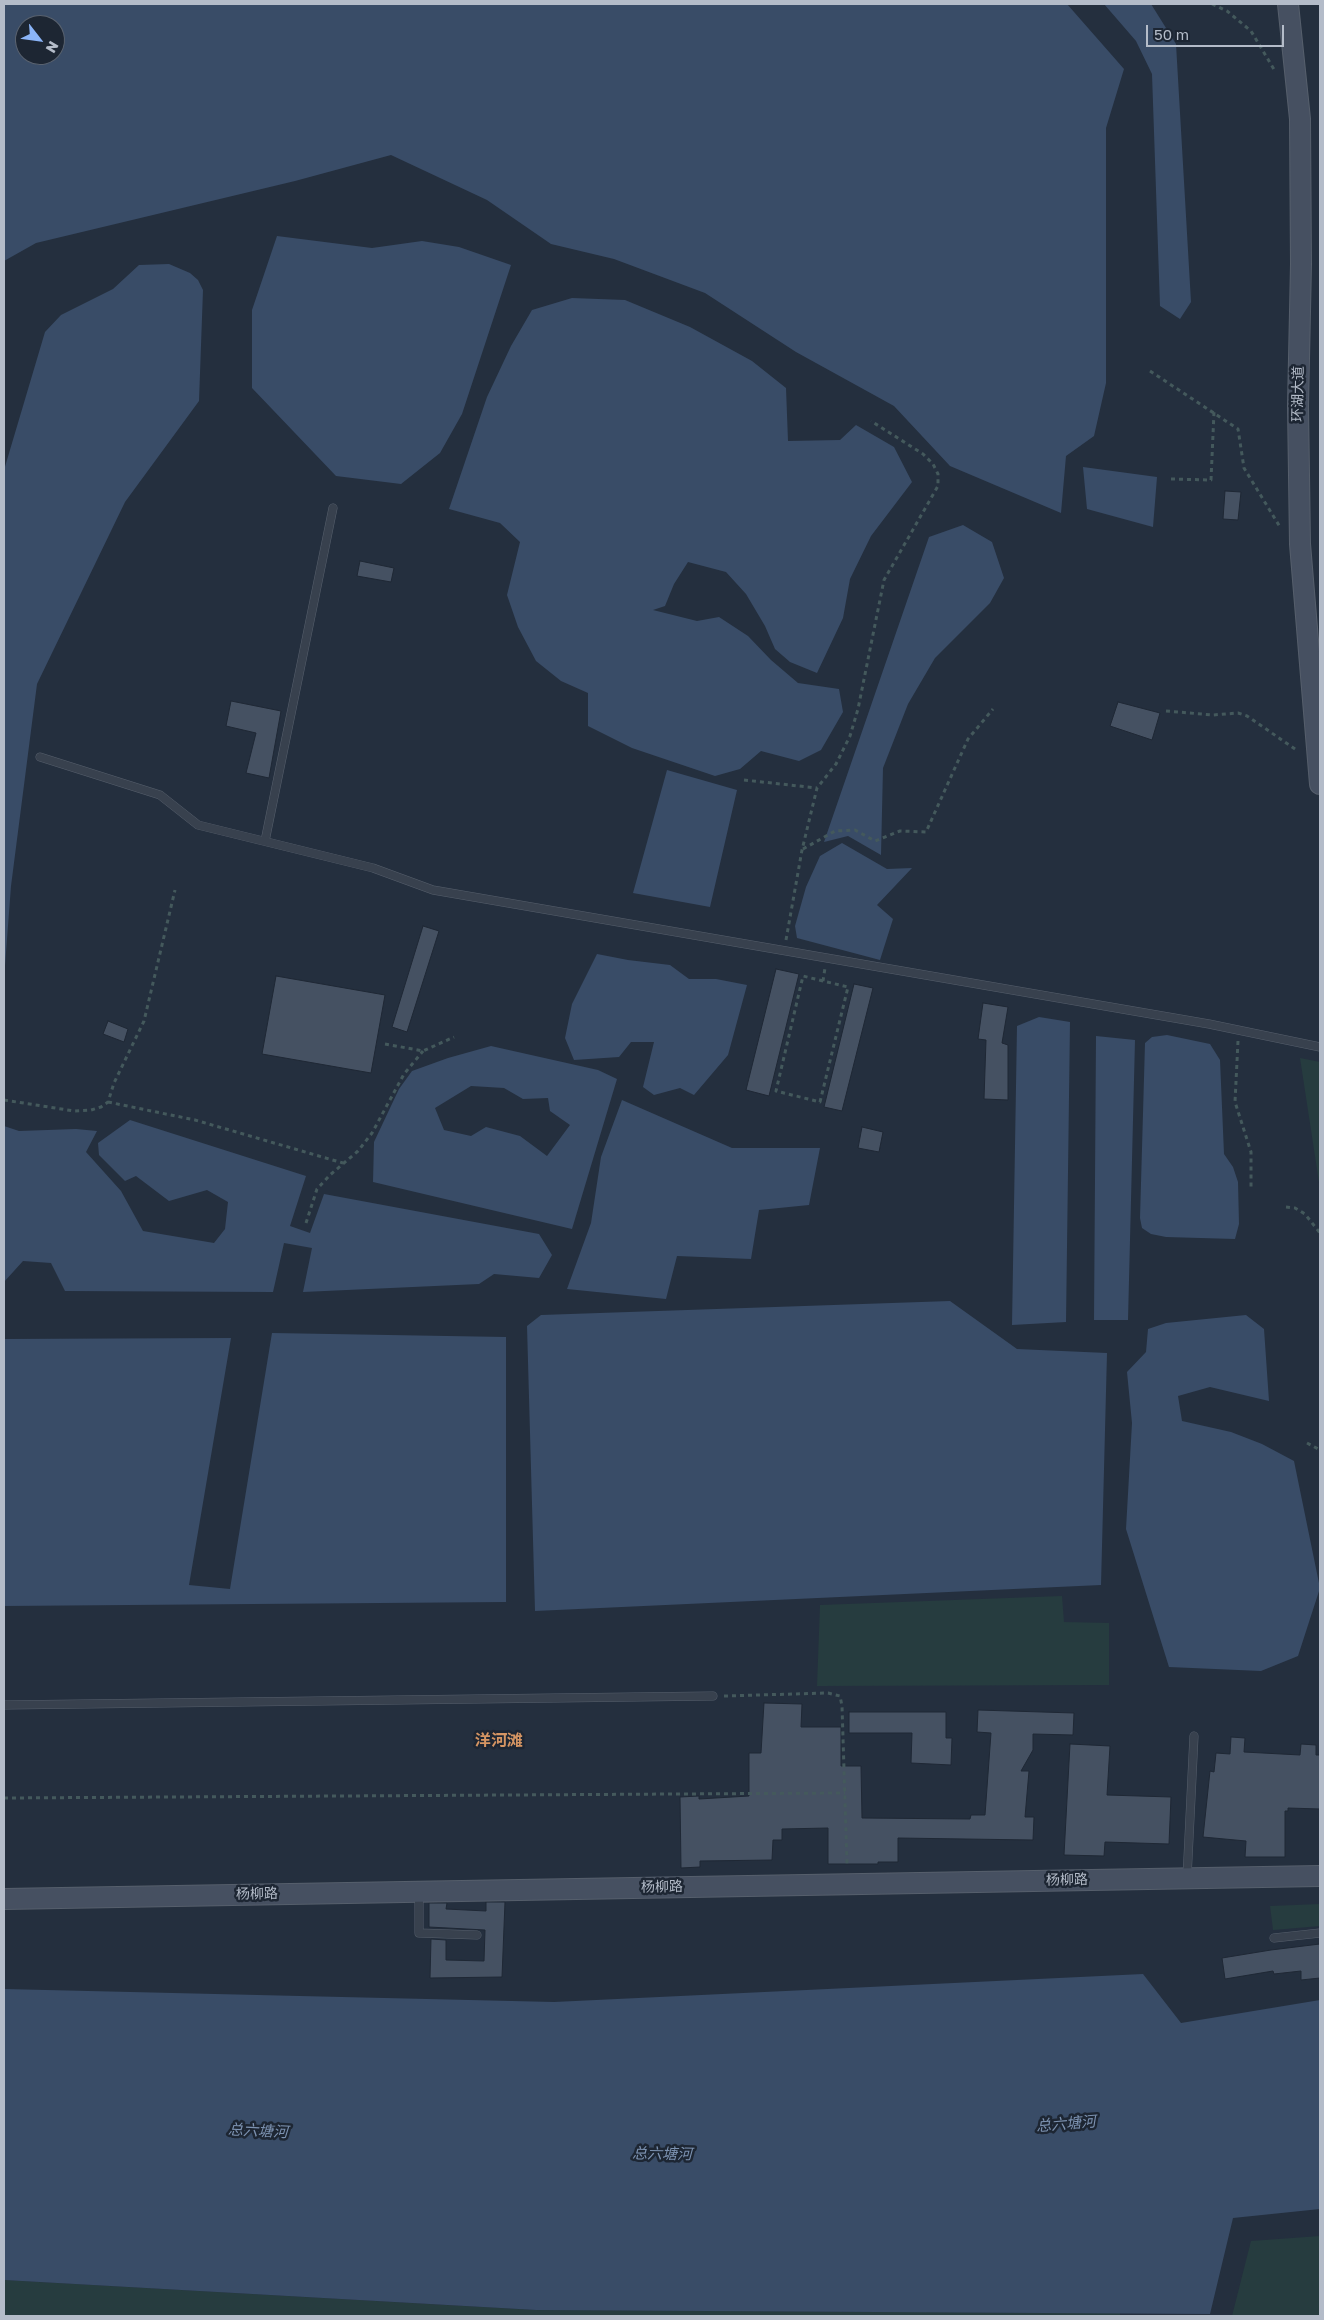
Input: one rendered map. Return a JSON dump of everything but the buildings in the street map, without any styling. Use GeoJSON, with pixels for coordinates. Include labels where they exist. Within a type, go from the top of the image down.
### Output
{"type":"FeatureCollection","features":[{"type":"Feature","properties":{"kind":"street","name":"环湖大道"},"geometry":{"type":"LineString","coordinates":[[1288,4],[1300,119],[1301,264],[1298,406],[1301,559],[1319,775]]}},
{"type":"Feature","properties":{"kind":"street","name":"杨柳路"},"geometry":{"type":"LineString","coordinates":[[4,1899],[1320,1876]]}},
{"type":"Feature","properties":{"kind":"lane"},"geometry":{"type":"LineString","coordinates":[[265,841],[333,508]]}},
{"type":"Feature","properties":{"kind":"lane"},"geometry":{"type":"LineString","coordinates":[[40,757],[160,795],[198,825],[373,868],[433,890],[1239,1030],[1320,1047]]}},
{"type":"Feature","properties":{"kind":"lane"},"geometry":{"type":"LineString","coordinates":[[4,1705],[713,1696]]}},
{"type":"Feature","properties":{"kind":"lane"},"geometry":{"type":"LineString","coordinates":[[1187,1878],[1194,1736]]}},
{"type":"Feature","properties":{"kind":"lane"},"geometry":{"type":"LineString","coordinates":[[419,1892],[420,1933],[477,1935]]}},
{"type":"Feature","properties":{"kind":"lane"},"geometry":{"type":"LineString","coordinates":[[1274,1938],[1320,1934]]}},
{"type":"Feature","properties":{"kind":"path"},"geometry":{"type":"LineString","coordinates":[[1212,4],[1227,10],[1251,31],[1277,74]]}},
{"type":"Feature","properties":{"kind":"path"},"geometry":{"type":"LineString","coordinates":[[1150,371],[1214,411],[1238,429],[1244,468],[1249,479],[1301,559]]}},
{"type":"Feature","properties":{"kind":"path"},"geometry":{"type":"LineString","coordinates":[[1171,479],[1211,480],[1214,411]]}},
{"type":"Feature","properties":{"kind":"path"},"geometry":{"type":"LineString","coordinates":[[784,950],[802,850],[816,788],[836,764],[850,736],[858,710],[884,580],[938,486],[938,474],[933,464],[923,454],[871,421]]}},
{"type":"Feature","properties":{"kind":"path"},"geometry":{"type":"LineString","coordinates":[[802,850],[835,831],[855,830],[874,841],[900,831],[926,832],[968,740],[993,709]]}},
{"type":"Feature","properties":{"kind":"path"},"geometry":{"type":"LineString","coordinates":[[1166,712],[1238,713],[1247,716],[1263,725],[1319,775]]}},
{"type":"Feature","properties":{"kind":"path"},"geometry":{"type":"LineString","coordinates":[[744,780],[816,788]]}},
{"type":"Feature","properties":{"kind":"path"},"geometry":{"type":"LineString","coordinates":[[4,1100],[74,1111],[101,1108],[108,1102],[114,1083],[144,1021],[174,890]]}},
{"type":"Feature","properties":{"kind":"path"},"geometry":{"type":"LineString","coordinates":[[823,981],[828,958]]}},
{"type":"Feature","properties":{"kind":"path"},"geometry":{"type":"LineString","coordinates":[[803,976],[823,981],[848,987],[820,1102],[776,1091],[803,976]]}},
{"type":"Feature","properties":{"kind":"path"},"geometry":{"type":"LineString","coordinates":[[1239,1030],[1235,1102],[1251,1152],[1252,1189]]}},
{"type":"Feature","properties":{"kind":"path"},"geometry":{"type":"LineString","coordinates":[[306,1223],[317,1189],[358,1151],[372,1133],[404,1074],[423,1050],[454,1037]]}},
{"type":"Feature","properties":{"kind":"path"},"geometry":{"type":"LineString","coordinates":[[385,1044],[423,1050]]}},
{"type":"Feature","properties":{"kind":"path"},"geometry":{"type":"LineString","coordinates":[[108,1102],[195,1120],[343,1163]]}},
{"type":"Feature","properties":{"kind":"path"},"geometry":{"type":"LineString","coordinates":[[1286,1207],[1295,1208],[1304,1214],[1320,1233]]}},
{"type":"Feature","properties":{"kind":"path"},"geometry":{"type":"LineString","coordinates":[[1307,1443],[1320,1450]]}},
{"type":"Feature","properties":{"kind":"path"},"geometry":{"type":"LineString","coordinates":[[713,1696],[828,1693],[840,1696],[842,1706],[848,1884]]}},
{"type":"Feature","properties":{"kind":"path"},"geometry":{"type":"LineString","coordinates":[[4,1798],[845,1793]]}},
{"type":"Feature","properties":{"kind":"green space"},"geometry":{"type":"Polygon","coordinates":[[[1300,1058],[1320,1062],[1320,1189],[1300,1058]]]}},
{"type":"Feature","properties":{"kind":"green space"},"geometry":{"type":"Polygon","coordinates":[[[1062,1596],[1064,1622],[1109,1623],[1109,1685],[817,1686],[820,1605],[1062,1596]]]}},
{"type":"Feature","properties":{"kind":"green space"},"geometry":{"type":"Polygon","coordinates":[[[1320,1904],[1320,1926],[1273,1930],[1270,1906],[1320,1904]]]}},
{"type":"Feature","properties":{"kind":"green space"},"geometry":{"type":"Polygon","coordinates":[[[1320,2236],[1320,2316],[1232,2316],[1251,2241],[1320,2236]]]}},
{"type":"Feature","properties":{"kind":"green space"},"geometry":{"type":"Polygon","coordinates":[[[4,2280],[536,2310],[1120,2313],[1120,2316],[4,2316],[4,2280]]]}},
{"type":"Feature","properties":{"kind":"water"},"geometry":{"type":"Polygon","coordinates":[[[4,4],[1067,4],[1124,69],[1106,128],[1106,383],[1094,436],[1066,456],[1061,513],[950,466],[894,406],[796,352],[705,293],[614,259],[551,244],[487,200],[391,155],[295,181],[36,243],[4,261],[4,4]]]}},
{"type":"Feature","properties":{"kind":"water"},"geometry":{"type":"Polygon","coordinates":[[[1104,4],[1151,4],[1176,44],[1191,302],[1180,319],[1160,306],[1152,74],[1136,41],[1104,4]]]}},
{"type":"Feature","properties":{"kind":"water"},"geometry":{"type":"Polygon","coordinates":[[[277,236],[372,248],[422,241],[459,247],[511,265],[462,414],[440,453],[401,484],[336,476],[252,388],[252,310],[277,236]]]}},
{"type":"Feature","properties":{"kind":"water"},"geometry":{"type":"Polygon","coordinates":[[[169,264],[190,273],[198,280],[203,290],[199,401],[125,502],[37,684],[11,886],[4,979],[4,470],[45,332],[61,315],[113,289],[139,265],[169,264]]]}},
{"type":"Feature","properties":{"kind":"water"},"geometry":{"type":"Polygon","coordinates":[[[572,298],[625,300],[690,327],[752,361],[786,388],[788,441],[840,440],[856,425],[894,447],[912,482],[871,536],[850,579],[843,618],[817,673],[790,662],[775,649],[765,626],[746,594],[726,572],[688,562],[674,584],[665,606],[653,610],[697,621],[719,617],[748,636],[771,660],[798,683],[839,689],[843,712],[821,750],[799,761],[761,751],[740,769],[715,776],[632,748],[588,726],[588,693],[561,681],[536,661],[518,627],[507,595],[520,542],[500,523],[449,509],[487,397],[511,346],[532,310],[572,298]]]}},
{"type":"Feature","properties":{"kind":"water"},"geometry":{"type":"Polygon","coordinates":[[[1083,467],[1157,477],[1153,527],[1087,509],[1083,467]]]}},
{"type":"Feature","properties":{"kind":"water"},"geometry":{"type":"Polygon","coordinates":[[[963,525],[992,542],[1004,578],[990,603],[935,658],[908,704],[883,768],[881,855],[848,836],[824,842],[929,537],[963,525]]]}},
{"type":"Feature","properties":{"kind":"water"},"geometry":{"type":"Polygon","coordinates":[[[667,770],[737,790],[710,907],[633,893],[667,770]]]}},
{"type":"Feature","properties":{"kind":"water"},"geometry":{"type":"Polygon","coordinates":[[[842,843],[887,869],[912,868],[877,905],[893,919],[880,960],[797,938],[795,926],[806,887],[820,856],[842,843]]]}},
{"type":"Feature","properties":{"kind":"water"},"geometry":{"type":"Polygon","coordinates":[[[597,954],[670,965],[689,979],[716,979],[747,985],[728,1055],[694,1095],[680,1088],[654,1095],[643,1087],[654,1042],[631,1042],[619,1057],[574,1060],[565,1038],[572,1004],[597,954]]]}},
{"type":"Feature","properties":{"kind":"water"},"geometry":{"type":"Polygon","coordinates":[[[1039,1017],[1070,1022],[1066,1322],[1012,1325],[1017,1026],[1039,1017]]]}},
{"type":"Feature","properties":{"kind":"water"},"geometry":{"type":"Polygon","coordinates":[[[1167,1035],[1210,1044],[1220,1060],[1224,1154],[1233,1167],[1238,1182],[1239,1224],[1235,1239],[1166,1237],[1151,1234],[1142,1228],[1140,1218],[1145,1043],[1152,1037],[1167,1035]]]}},
{"type":"Feature","properties":{"kind":"water"},"geometry":{"type":"Polygon","coordinates":[[[1096,1036],[1135,1040],[1128,1320],[1094,1320],[1096,1036]]]}},
{"type":"Feature","properties":{"kind":"water"},"geometry":{"type":"Polygon","coordinates":[[[491,1046],[598,1070],[617,1079],[572,1229],[373,1182],[374,1142],[399,1089],[412,1071],[448,1058],[491,1046]],[[471,1086],[435,1108],[444,1130],[471,1136],[486,1127],[520,1136],[547,1156],[570,1125],[550,1111],[548,1098],[523,1099],[504,1088],[471,1086]]]}},
{"type":"Feature","properties":{"kind":"water"},"geometry":{"type":"Polygon","coordinates":[[[622,1100],[732,1148],[820,1148],[809,1205],[759,1210],[751,1259],[677,1256],[666,1299],[567,1289],[591,1223],[601,1157],[622,1100]]]}},
{"type":"Feature","properties":{"kind":"water"},"geometry":{"type":"Polygon","coordinates":[[[130,1120],[306,1176],[290,1226],[310,1233],[324,1194],[539,1234],[552,1255],[539,1278],[494,1274],[479,1284],[303,1292],[312,1248],[284,1243],[273,1292],[65,1291],[51,1263],[23,1261],[4,1282],[4,1126],[19,1131],[76,1129],[97,1131],[86,1152],[121,1191],[143,1231],[214,1243],[225,1229],[228,1202],[207,1190],[169,1201],[136,1176],[125,1181],[99,1155],[98,1143],[130,1120]]]}},
{"type":"Feature","properties":{"kind":"water"},"geometry":{"type":"Polygon","coordinates":[[[950,1301],[1017,1349],[1107,1353],[1101,1585],[535,1611],[527,1326],[541,1315],[950,1301]]]}},
{"type":"Feature","properties":{"kind":"water"},"geometry":{"type":"Polygon","coordinates":[[[1246,1315],[1264,1329],[1269,1401],[1210,1387],[1178,1396],[1182,1421],[1231,1432],[1262,1444],[1294,1461],[1320,1588],[1298,1656],[1261,1671],[1169,1667],[1126,1529],[1132,1423],[1127,1372],[1146,1352],[1148,1329],[1166,1323],[1246,1315]]]}},
{"type":"Feature","properties":{"kind":"water"},"geometry":{"type":"Polygon","coordinates":[[[272,1333],[506,1337],[506,1602],[4,1606],[4,1339],[231,1338],[189,1585],[230,1589],[272,1333]]]}},
{"type":"Feature","properties":{"kind":"water","name":"总六塘河"},"geometry":{"type":"Polygon","coordinates":[[[1143,1974],[1181,2023],[1320,2000],[1320,2209],[1233,2218],[1210,2314],[536,2310],[4,2280],[4,1989],[554,2002],[1143,1974]]]}},
{"type":"Feature","properties":{"kind":"district","name":"洋河滩"},"geometry":{"type":"Point","coordinates":[499,1741]}}]}
